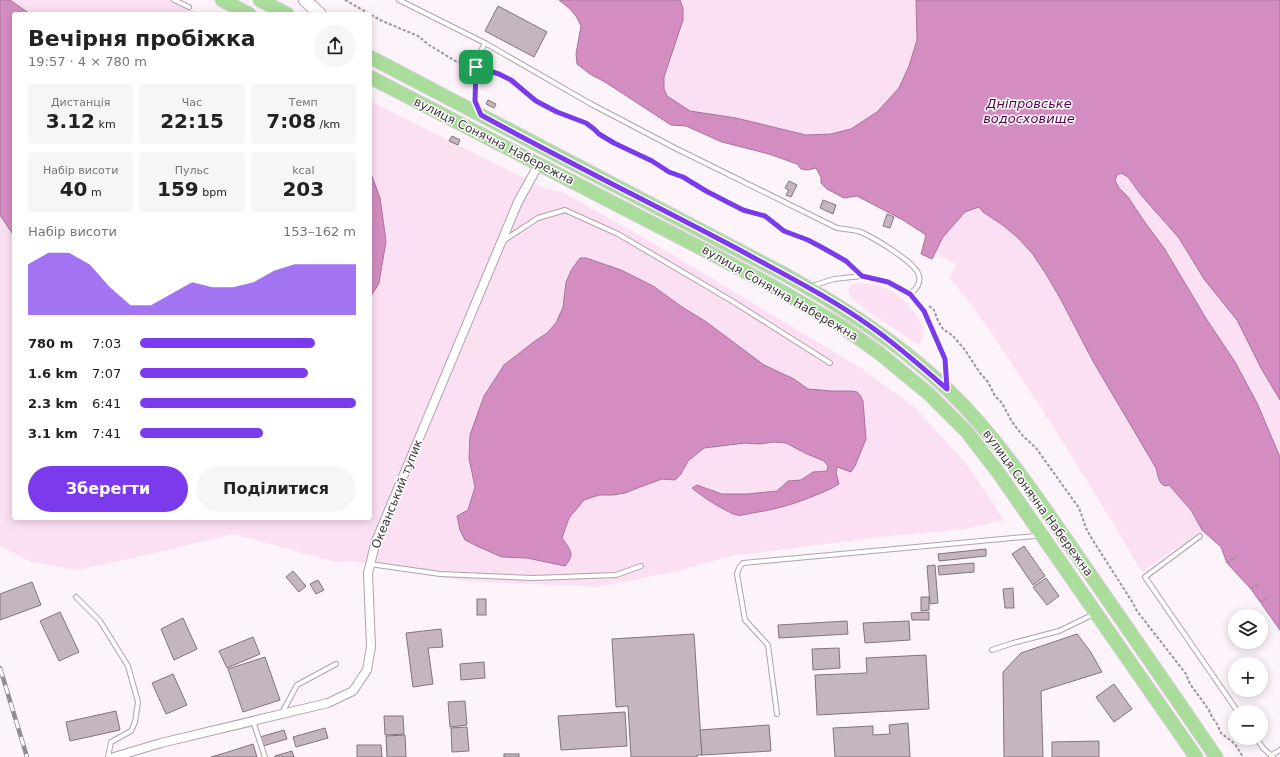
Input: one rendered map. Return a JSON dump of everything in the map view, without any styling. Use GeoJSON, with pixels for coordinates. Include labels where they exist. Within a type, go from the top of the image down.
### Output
{"type":"FeatureCollection","features":[{"type":"Feature","properties":{"kind":"main road"},"geometry":{"type":"LineString","coordinates":[[222,0],[245,12]]}},
{"type":"Feature","properties":{"kind":"main road"},"geometry":{"type":"LineString","coordinates":[[260,0],[283,12]]}},
{"type":"Feature","properties":{"kind":"main road"},"geometry":{"type":"LineString","coordinates":[[305,0],[318,12]]}},
{"type":"Feature","properties":{"kind":"main road"},"geometry":{"type":"LineString","coordinates":[[372,51],[411,78]]}},
{"type":"Feature","properties":{"kind":"main road","name":"вулиця Сонячна Набережна"},"geometry":{"type":"LineString","coordinates":[[372,58],[717,238],[807,287],[850,312],[914,360],[947,389],[979,422],[1014,465],[1216,757]]}},
{"type":"Feature","properties":{"kind":"main road","name":"вулиця Сонячна Набережна"},"geometry":{"type":"LineString","coordinates":[[372,78],[776,288],[841,326],[878,352],[929,394],[967,432],[1000,475],[1097,612],[1196,757]]}},
{"type":"Feature","properties":{"kind":"street","name":"Океанський тупик"},"geometry":{"type":"LineString","coordinates":[[114,757],[161,743],[328,703],[353,691],[367,670],[371,647],[368,573],[376,541],[518,202],[539,164]]}},
{"type":"Feature","properties":{"kind":"lane"},"geometry":{"type":"LineString","coordinates":[[174,0],[188,7]]}},
{"type":"Feature","properties":{"kind":"lane"},"geometry":{"type":"LineString","coordinates":[[399,0],[485,44],[591,104],[675,148],[837,228],[861,232],[875,240],[912,264],[919,275],[920,283],[916,290],[910,294]]}},
{"type":"Feature","properties":{"kind":"lane"},"geometry":{"type":"LineString","coordinates":[[481,115],[475,101],[476,67],[478,57],[485,44]]}},
{"type":"Feature","properties":{"kind":"lane"},"geometry":{"type":"LineString","coordinates":[[501,243],[538,218],[565,210],[618,234],[732,301],[830,363]]}},
{"type":"Feature","properties":{"kind":"lane"},"geometry":{"type":"LineString","coordinates":[[807,287],[834,279],[862,276],[888,282],[910,294],[924,311],[945,359],[947,389]]}},
{"type":"Feature","properties":{"kind":"lane"},"geometry":{"type":"LineString","coordinates":[[777,714],[768,645],[745,620],[738,574],[739,568],[743,563],[1035,536],[1041,532]]}},
{"type":"Feature","properties":{"kind":"lane"},"geometry":{"type":"LineString","coordinates":[[1200,536],[1145,577],[1233,705]]}},
{"type":"Feature","properties":{"kind":"lane"},"geometry":{"type":"LineString","coordinates":[[370,564],[440,574],[533,578],[616,575],[641,566]]}},
{"type":"Feature","properties":{"kind":"lane"},"geometry":{"type":"LineString","coordinates":[[76,597],[100,621],[128,666],[138,702],[135,722],[130,731],[111,742],[108,757]]}},
{"type":"Feature","properties":{"kind":"lane"},"geometry":{"type":"LineString","coordinates":[[992,650],[1059,631],[1097,612]]}},
{"type":"Feature","properties":{"kind":"lane"},"geometry":{"type":"LineString","coordinates":[[282,714],[297,685],[336,664]]}},
{"type":"Feature","properties":{"kind":"lane"},"geometry":{"type":"LineString","coordinates":[[253,721],[265,757]]}},
{"type":"Feature","properties":{"kind":"lane"},"geometry":{"type":"LineString","coordinates":[[1261,745],[1272,756],[1280,750]]}},
{"type":"Feature","properties":{"kind":"path"},"geometry":{"type":"LineString","coordinates":[[345,0],[366,12]]}},
{"type":"Feature","properties":{"kind":"path"},"geometry":{"type":"LineString","coordinates":[[372,15],[418,36],[429,45],[457,62],[499,74],[511,80],[536,101],[557,112],[586,123],[609,140],[652,161],[669,172],[683,177],[706,191],[738,207],[765,216],[784,231],[808,240],[846,261],[862,276]]}},
{"type":"Feature","properties":{"kind":"path"},"geometry":{"type":"LineString","coordinates":[[920,306],[930,306],[934,310],[943,329],[953,336],[965,350],[980,373],[988,382],[995,396],[1002,403],[1012,422],[1048,463],[1079,508],[1086,528],[1137,611],[1186,674],[1190,684],[1209,710],[1221,733],[1235,744],[1243,757]]}},
{"type":"Feature","properties":{"kind":"path"},"geometry":{"type":"LineString","coordinates":[[1227,563],[1237,556]]}},
{"type":"Feature","properties":{"kind":"path"},"geometry":{"type":"LineString","coordinates":[[1251,589],[1259,583]]}},
{"type":"Feature","properties":{"kind":"path"},"geometry":{"type":"LineString","coordinates":[[1261,602],[1269,597]]}},
{"type":"Feature","properties":{"kind":"shaded area"},"geometry":{"type":"Polygon","coordinates":[[[10,0],[172,0],[195,12],[27,12],[10,0]]]}},
{"type":"Feature","properties":{"kind":"shaded area"},"geometry":{"type":"Polygon","coordinates":[[[680,0],[916,0],[917,40],[909,66],[899,88],[877,112],[851,129],[831,134],[806,135],[736,118],[690,111],[667,96],[664,89],[664,77],[683,20],[683,8],[680,0]]]}},
{"type":"Feature","properties":{"kind":"shaded area"},"geometry":{"type":"Polygon","coordinates":[[[372,102],[542,187],[564,193],[646,239],[859,367],[913,406],[966,463],[1004,520],[965,529],[880,537],[726,557],[678,571],[598,587],[464,581],[352,561],[336,562],[233,534],[76,570],[31,562],[0,546],[0,215],[12,233],[12,520],[372,520],[372,295],[379,283],[380,198],[372,176],[372,102]],[[580,258],[566,282],[563,307],[556,323],[547,333],[535,341],[469,458],[475,487],[468,510],[457,516],[466,540],[502,557],[526,558],[571,551],[562,538],[569,518],[584,500],[599,495],[625,493],[662,479],[675,480],[681,474],[688,461],[704,448],[745,443],[786,443],[824,461],[828,466],[828,471],[813,472],[801,480],[788,481],[777,491],[747,494],[722,494],[701,485],[736,515],[784,507],[831,490],[838,484],[836,473],[837,467],[851,472],[855,466],[866,439],[863,401],[857,392],[808,389],[794,379],[764,365],[705,321],[682,307],[653,286],[621,270],[586,258],[580,258]]]}},
{"type":"Feature","properties":{"kind":"shaded area"},"geometry":{"type":"Polygon","coordinates":[[[1122,173],[1128,177],[1141,195],[1179,238],[1204,279],[1237,320],[1261,368],[1280,400],[1280,457],[1257,403],[1235,362],[1207,320],[1164,248],[1146,225],[1128,197],[1119,188],[1115,180],[1117,175],[1122,173]]]}},
{"type":"Feature","properties":{"kind":"shaded area"},"geometry":{"type":"Polygon","coordinates":[[[979,207],[983,212],[1004,226],[1018,238],[1032,253],[1060,298],[1094,363],[1157,468],[1158,479],[1165,486],[1168,484],[1191,510],[1202,530],[1142,572],[1084,475],[1038,403],[979,315],[950,278],[956,264],[935,253],[943,237],[965,212],[979,207]]]}},
{"type":"Feature","properties":{"kind":"shaded area"},"geometry":{"type":"Polygon","coordinates":[[[857,283],[883,287],[905,302],[918,318],[923,328],[920,344],[914,343],[869,312],[852,298],[848,291],[851,285],[857,283]]]}},
{"type":"Feature","properties":{"kind":"water"},"geometry":{"type":"Polygon","coordinates":[[[0,0],[10,0],[27,12],[12,12],[12,233],[0,215],[0,0]]]}},
{"type":"Feature","properties":{"kind":"water","name":"Дніпровське водосховище"},"geometry":{"type":"Polygon","coordinates":[[[559,0],[680,0],[683,8],[683,20],[664,77],[664,89],[667,96],[690,111],[736,118],[806,135],[831,134],[851,129],[877,112],[899,88],[909,66],[917,40],[916,0],[1280,0],[1280,400],[1261,368],[1237,320],[1204,279],[1179,238],[1141,195],[1128,177],[1121,173],[1117,175],[1115,180],[1119,188],[1128,197],[1164,248],[1207,320],[1235,362],[1257,403],[1280,457],[1280,630],[1268,613],[1268,609],[1265,609],[1251,589],[1227,563],[1221,547],[1202,530],[1191,510],[1169,485],[1165,486],[1161,483],[1156,468],[1094,363],[1046,274],[1032,253],[1018,238],[1004,226],[983,212],[979,207],[965,212],[943,237],[932,259],[921,254],[926,235],[903,220],[857,196],[844,198],[827,189],[821,183],[821,177],[816,168],[808,170],[801,169],[797,164],[769,154],[722,142],[686,126],[671,125],[605,82],[590,74],[577,64],[576,54],[581,26],[576,16],[559,0]]]}},
{"type":"Feature","properties":{"kind":"water"},"geometry":{"type":"Polygon","coordinates":[[[372,176],[380,198],[386,241],[379,283],[372,295],[372,176]]]}},
{"type":"Feature","properties":{"kind":"water"},"geometry":{"type":"Polygon","coordinates":[[[580,258],[586,258],[621,270],[653,286],[682,307],[705,321],[764,365],[794,379],[808,389],[857,392],[863,401],[866,439],[851,472],[837,467],[836,473],[839,484],[829,490],[782,507],[744,515],[737,515],[727,511],[700,495],[692,488],[697,485],[722,494],[747,494],[777,491],[788,481],[801,480],[813,472],[827,471],[828,466],[824,461],[786,443],[745,443],[704,448],[688,461],[681,474],[675,480],[662,479],[625,493],[599,495],[584,500],[569,518],[562,538],[571,552],[570,558],[565,566],[527,558],[502,557],[465,540],[460,530],[457,516],[468,510],[475,487],[469,458],[470,435],[484,396],[504,365],[547,333],[556,323],[563,307],[566,282],[572,269],[580,258]]]}},
{"type":"Feature","properties":{"kind":"building"},"geometry":{"type":"Polygon","coordinates":[[[498,6],[547,32],[534,57],[485,31],[498,6]]]}},
{"type":"Feature","properties":{"kind":"building"},"geometry":{"type":"Polygon","coordinates":[[[488,100],[496,104],[494,108],[486,104],[488,100]]]}},
{"type":"Feature","properties":{"kind":"building"},"geometry":{"type":"Polygon","coordinates":[[[452,136],[460,140],[458,145],[449,141],[452,136]]]}},
{"type":"Feature","properties":{"kind":"building"},"geometry":{"type":"Polygon","coordinates":[[[789,181],[797,185],[791,197],[786,195],[789,190],[785,188],[789,181]]]}},
{"type":"Feature","properties":{"kind":"building"},"geometry":{"type":"Polygon","coordinates":[[[823,200],[836,205],[833,214],[820,208],[823,200]]]}},
{"type":"Feature","properties":{"kind":"building"},"geometry":{"type":"Polygon","coordinates":[[[887,214],[894,217],[890,228],[883,226],[887,214]]]}},
{"type":"Feature","properties":{"kind":"building"},"geometry":{"type":"Polygon","coordinates":[[[1024,546],[1045,576],[1033,585],[1012,554],[1024,546]]]}},
{"type":"Feature","properties":{"kind":"building"},"geometry":{"type":"Polygon","coordinates":[[[986,549],[986,556],[939,561],[938,554],[986,549]]]}},
{"type":"Feature","properties":{"kind":"building"},"geometry":{"type":"Polygon","coordinates":[[[974,563],[974,572],[939,575],[938,566],[974,563]]]}},
{"type":"Feature","properties":{"kind":"building"},"geometry":{"type":"Polygon","coordinates":[[[935,565],[938,603],[930,604],[927,566],[935,565]]]}},
{"type":"Feature","properties":{"kind":"building"},"geometry":{"type":"Polygon","coordinates":[[[293,571],[306,586],[299,592],[286,577],[293,571]]]}},
{"type":"Feature","properties":{"kind":"building"},"geometry":{"type":"Polygon","coordinates":[[[1046,578],[1059,596],[1047,605],[1033,587],[1046,578]]]}},
{"type":"Feature","properties":{"kind":"building"},"geometry":{"type":"Polygon","coordinates":[[[318,580],[324,590],[316,594],[310,584],[318,580]]]}},
{"type":"Feature","properties":{"kind":"building"},"geometry":{"type":"Polygon","coordinates":[[[32,582],[41,605],[0,620],[0,594],[32,582]]]}},
{"type":"Feature","properties":{"kind":"building"},"geometry":{"type":"Polygon","coordinates":[[[1013,588],[1014,608],[1005,608],[1003,589],[1013,588]]]}},
{"type":"Feature","properties":{"kind":"building"},"geometry":{"type":"Polygon","coordinates":[[[921,597],[929,597],[929,610],[921,611],[921,597]]]}},
{"type":"Feature","properties":{"kind":"building"},"geometry":{"type":"Polygon","coordinates":[[[477,599],[486,599],[486,615],[477,615],[477,599]]]}},
{"type":"Feature","properties":{"kind":"building"},"geometry":{"type":"Polygon","coordinates":[[[60,612],[79,652],[59,661],[40,621],[60,612]]]}},
{"type":"Feature","properties":{"kind":"building"},"geometry":{"type":"Polygon","coordinates":[[[929,612],[929,620],[912,620],[911,613],[929,612]]]}},
{"type":"Feature","properties":{"kind":"building"},"geometry":{"type":"Polygon","coordinates":[[[183,618],[197,649],[174,660],[161,629],[183,618]]]}},
{"type":"Feature","properties":{"kind":"building"},"geometry":{"type":"Polygon","coordinates":[[[847,621],[848,634],[779,638],[778,625],[847,621]]]}},
{"type":"Feature","properties":{"kind":"building"},"geometry":{"type":"Polygon","coordinates":[[[909,621],[910,640],[865,643],[863,623],[909,621]]]}},
{"type":"Feature","properties":{"kind":"building"},"geometry":{"type":"Polygon","coordinates":[[[441,629],[443,647],[428,648],[433,684],[413,687],[406,633],[441,629]]]}},
{"type":"Feature","properties":{"kind":"building"},"geometry":{"type":"Polygon","coordinates":[[[694,634],[702,755],[697,755],[697,757],[631,757],[628,706],[616,707],[612,639],[694,634]]]}},
{"type":"Feature","properties":{"kind":"building"},"geometry":{"type":"Polygon","coordinates":[[[1077,634],[1090,651],[1102,672],[1041,691],[1043,757],[1004,757],[1003,672],[1021,653],[1077,634]]]}},
{"type":"Feature","properties":{"kind":"building"},"geometry":{"type":"Polygon","coordinates":[[[253,637],[260,654],[227,668],[219,651],[253,637]]]}},
{"type":"Feature","properties":{"kind":"building"},"geometry":{"type":"Polygon","coordinates":[[[839,648],[840,668],[813,670],[812,649],[839,648]]]}},
{"type":"Feature","properties":{"kind":"building"},"geometry":{"type":"Polygon","coordinates":[[[926,655],[929,709],[817,715],[815,675],[867,673],[866,658],[926,655]]]}},
{"type":"Feature","properties":{"kind":"building"},"geometry":{"type":"Polygon","coordinates":[[[265,657],[280,700],[243,712],[228,669],[265,657]]]}},
{"type":"Feature","properties":{"kind":"building"},"geometry":{"type":"Polygon","coordinates":[[[484,662],[485,678],[461,680],[460,664],[484,662]]]}},
{"type":"Feature","properties":{"kind":"building"},"geometry":{"type":"Polygon","coordinates":[[[173,674],[187,705],[166,714],[152,683],[173,674]]]}},
{"type":"Feature","properties":{"kind":"building"},"geometry":{"type":"Polygon","coordinates":[[[1114,684],[1132,709],[1114,722],[1096,697],[1114,684]]]}},
{"type":"Feature","properties":{"kind":"building"},"geometry":{"type":"Polygon","coordinates":[[[465,701],[467,725],[450,727],[448,702],[465,701]]]}},
{"type":"Feature","properties":{"kind":"building"},"geometry":{"type":"Polygon","coordinates":[[[116,711],[120,730],[70,741],[66,722],[116,711]]]}},
{"type":"Feature","properties":{"kind":"building"},"geometry":{"type":"Polygon","coordinates":[[[625,712],[627,746],[561,750],[558,716],[625,712]]]}},
{"type":"Feature","properties":{"kind":"building"},"geometry":{"type":"Polygon","coordinates":[[[384,716],[403,716],[404,734],[385,735],[384,716]]]}},
{"type":"Feature","properties":{"kind":"building"},"geometry":{"type":"Polygon","coordinates":[[[908,723],[910,757],[835,757],[833,728],[873,726],[873,735],[890,734],[889,725],[908,723]]]}},
{"type":"Feature","properties":{"kind":"building"},"geometry":{"type":"Polygon","coordinates":[[[769,725],[771,751],[702,755],[700,730],[769,725]]]}},
{"type":"Feature","properties":{"kind":"building"},"geometry":{"type":"Polygon","coordinates":[[[467,727],[469,751],[452,752],[451,728],[467,727]]]}},
{"type":"Feature","properties":{"kind":"building"},"geometry":{"type":"Polygon","coordinates":[[[325,728],[328,738],[296,747],[293,737],[325,728]]]}},
{"type":"Feature","properties":{"kind":"building"},"geometry":{"type":"Polygon","coordinates":[[[284,730],[287,739],[263,746],[260,737],[284,730]]]}},
{"type":"Feature","properties":{"kind":"building"},"geometry":{"type":"Polygon","coordinates":[[[405,735],[406,757],[387,757],[386,736],[405,735]]]}},
{"type":"Feature","properties":{"kind":"building"},"geometry":{"type":"Polygon","coordinates":[[[1099,741],[1099,757],[1052,757],[1052,742],[1099,741]]]}},
{"type":"Feature","properties":{"kind":"building"},"geometry":{"type":"Polygon","coordinates":[[[253,744],[257,757],[211,757],[228,752],[253,744]]]}},
{"type":"Feature","properties":{"kind":"building"},"geometry":{"type":"Polygon","coordinates":[[[357,745],[381,745],[382,757],[357,757],[357,745]]]}},
{"type":"Feature","properties":{"kind":"building"},"geometry":{"type":"Polygon","coordinates":[[[292,751],[294,757],[275,757],[275,756],[292,751]]]}},
{"type":"Feature","properties":{"kind":"building"},"geometry":{"type":"Polygon","coordinates":[[[504,754],[519,754],[519,757],[504,757],[504,754]]]}},
{"type":"Feature","properties":{"kind":"railway"},"geometry":{"type":"LineString","coordinates":[[0,668],[27,757]]}},
{"type":"Feature","properties":{"kind":"route"},"geometry":{"type":"LineString","coordinates":[[476,67],[487,69],[511,80],[536,101],[557,112],[586,123],[599,134],[614,143],[652,161],[663,169],[683,177],[743,210],[765,216],[784,231],[808,240],[846,261],[862,276],[888,282],[910,294],[924,311],[945,359],[947,389],[888,339],[850,312],[724,242],[481,115],[475,101],[476,67]]}}]}
